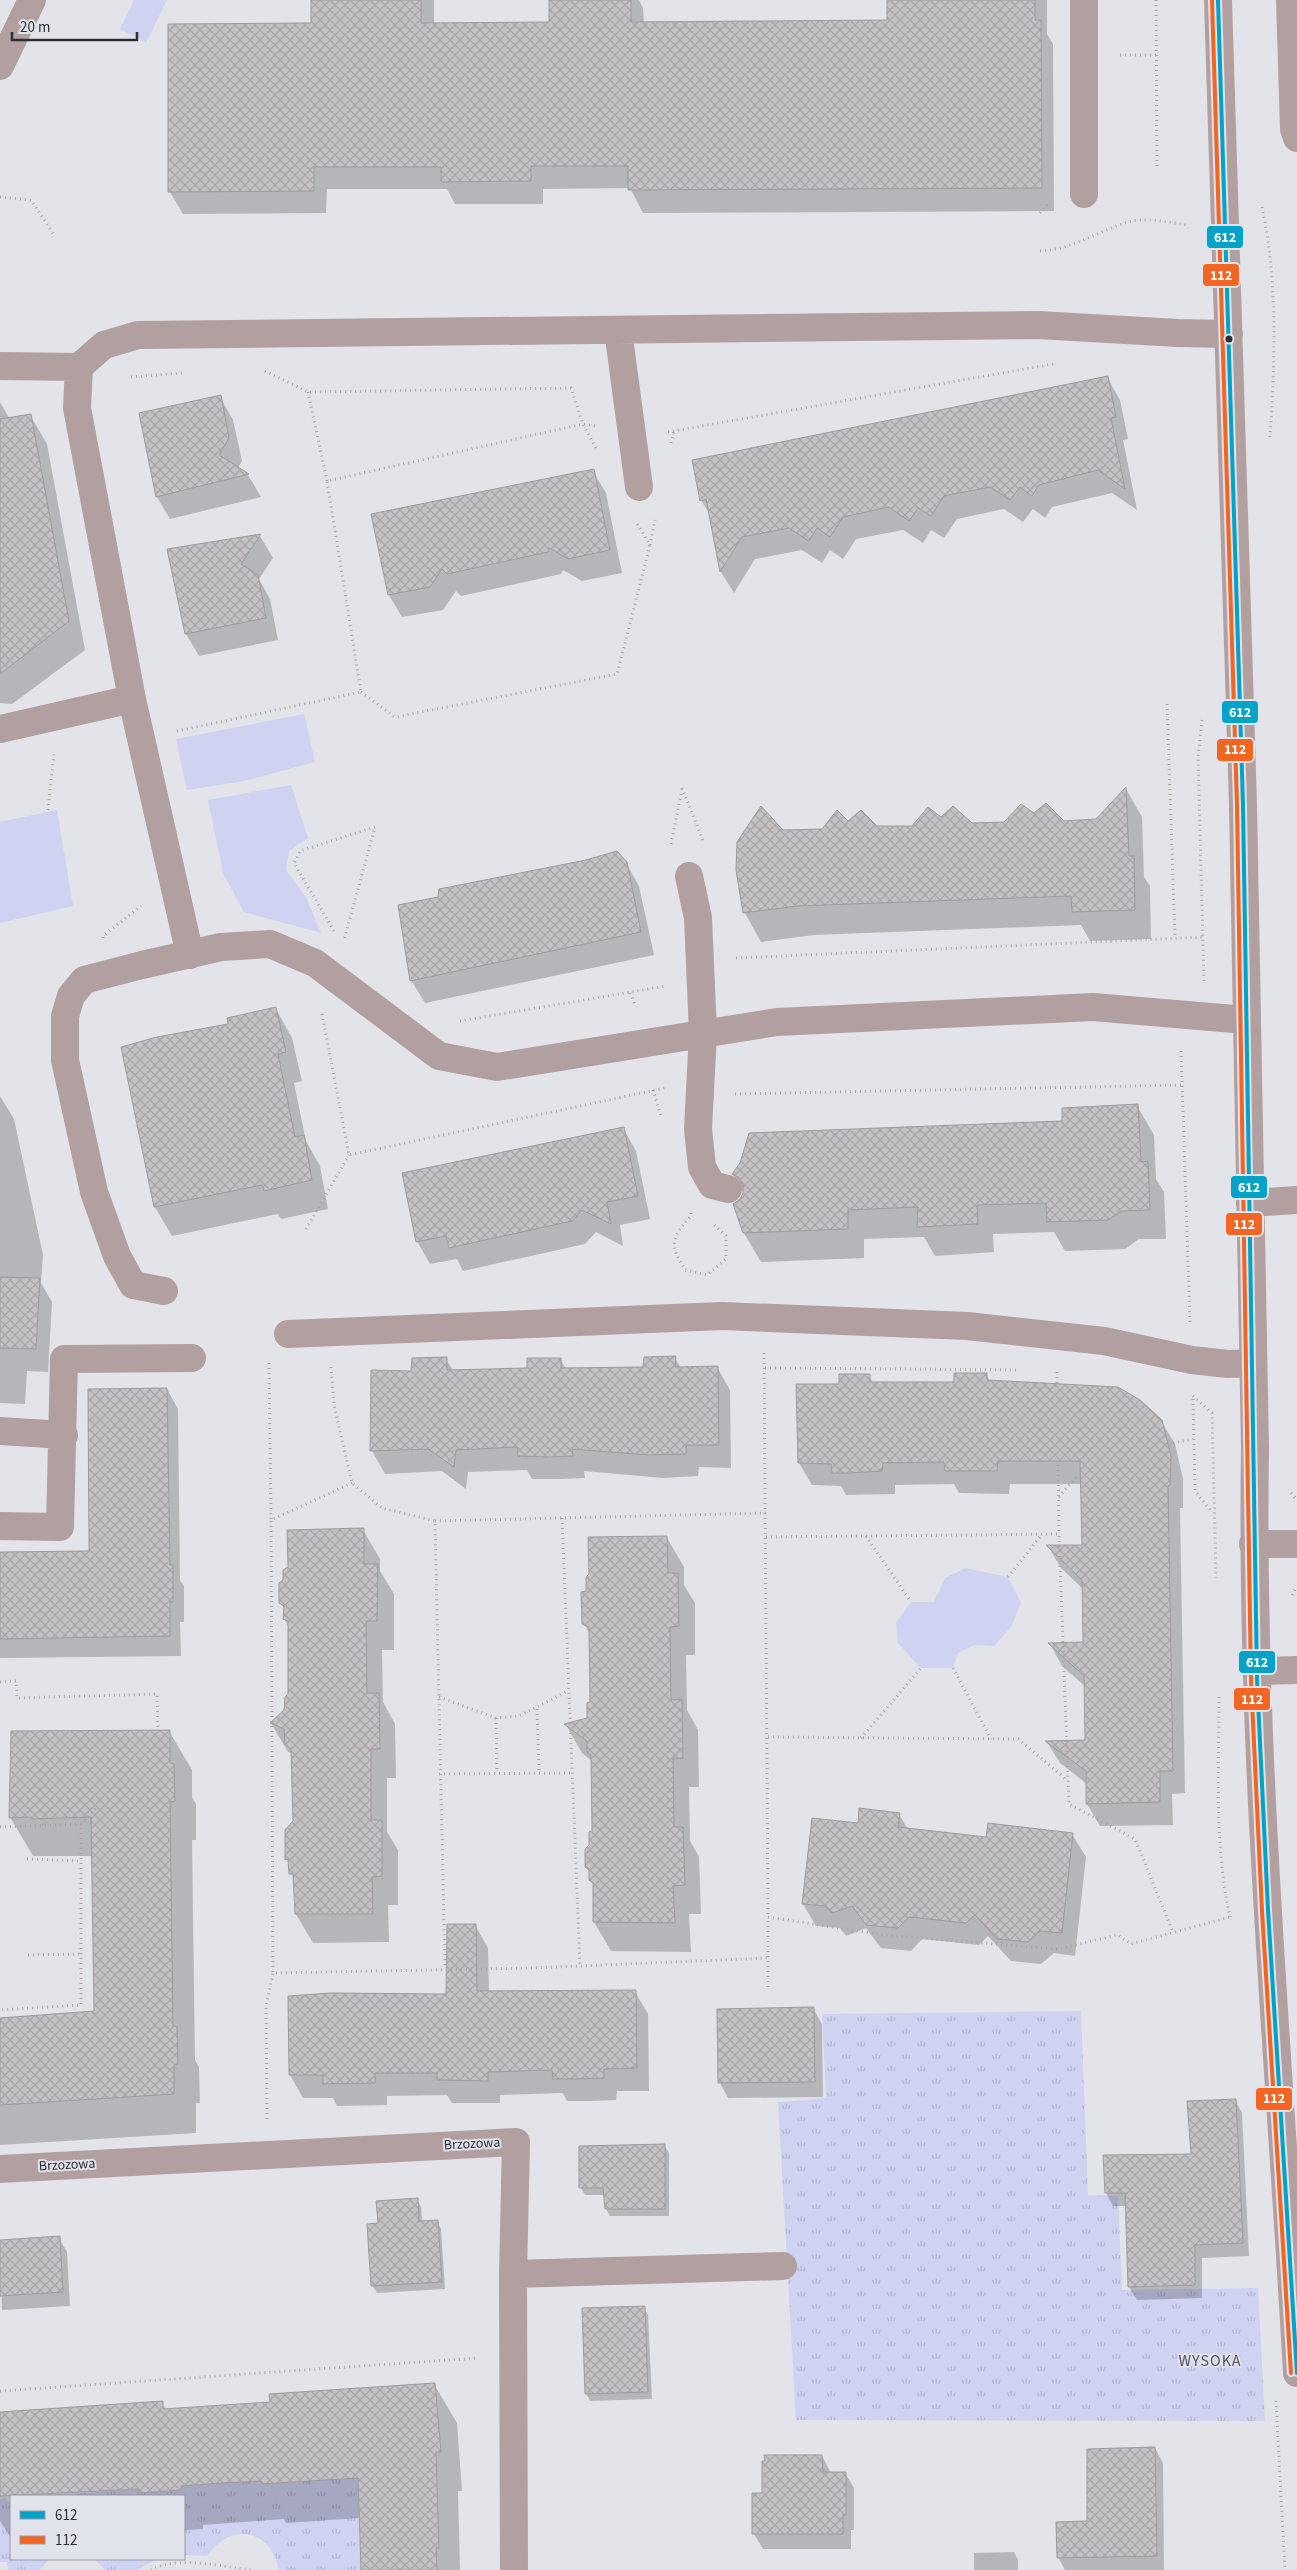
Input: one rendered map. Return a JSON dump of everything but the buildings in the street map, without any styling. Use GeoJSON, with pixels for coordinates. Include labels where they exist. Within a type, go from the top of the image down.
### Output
{"type":"FeatureCollection","features":[{"type":"Feature","properties":{"kind":"street"},"geometry":{"type":"LineString","coordinates":[[0,66],[32,0]]}},
{"type":"Feature","properties":{"kind":"street"},"geometry":{"type":"LineString","coordinates":[[1084,0],[1084,194]]}},
{"type":"Feature","properties":{"kind":"street"},"geometry":{"type":"LineString","coordinates":[[1218,0],[1229,334],[1246,1020],[1255,1448],[1253,1544],[1258,1754],[1297,2373]]}},
{"type":"Feature","properties":{"kind":"street"},"geometry":{"type":"LineString","coordinates":[[1290,0],[1294,129],[1297,138]]}},
{"type":"Feature","properties":{"kind":"street"},"geometry":{"type":"LineString","coordinates":[[190,955],[132,699],[77,408],[78,377],[104,345],[138,335],[1038,325],[1178,334],[1229,334]]}},
{"type":"Feature","properties":{"kind":"street"},"geometry":{"type":"LineString","coordinates":[[618,330],[639,487]]}},
{"type":"Feature","properties":{"kind":"street"},"geometry":{"type":"LineString","coordinates":[[0,366],[78,377]]}},
{"type":"Feature","properties":{"kind":"street"},"geometry":{"type":"LineString","coordinates":[[0,729],[132,699]]}},
{"type":"Feature","properties":{"kind":"street"},"geometry":{"type":"LineString","coordinates":[[689,876],[698,918],[703,1033],[698,1129],[702,1167],[712,1185],[728,1189]]}},
{"type":"Feature","properties":{"kind":"street"},"geometry":{"type":"LineString","coordinates":[[164,1291],[133,1285],[117,1256],[94,1192],[65,1060],[65,1016],[71,996],[84,980],[111,973],[221,947],[270,944],[315,963],[439,1056],[460,1062],[503,1067],[778,1022],[1093,1007],[1246,1020]]}},
{"type":"Feature","properties":{"kind":"street"},"geometry":{"type":"LineString","coordinates":[[1250,1203],[1297,1200]]}},
{"type":"Feature","properties":{"kind":"street"},"geometry":{"type":"LineString","coordinates":[[288,1334],[708,1316],[765,1317],[967,1326],[1104,1341],[1192,1360],[1228,1364],[1252,1363]]}},
{"type":"Feature","properties":{"kind":"street"},"geometry":{"type":"LineString","coordinates":[[0,1526],[60,1527],[64,1435],[64,1359],[192,1358]]}},
{"type":"Feature","properties":{"kind":"street"},"geometry":{"type":"LineString","coordinates":[[0,1431],[64,1435]]}},
{"type":"Feature","properties":{"kind":"street"},"geometry":{"type":"LineString","coordinates":[[1253,1544],[1297,1544]]}},
{"type":"Feature","properties":{"kind":"street"},"geometry":{"type":"LineString","coordinates":[[1256,1671],[1297,1670]]}},
{"type":"Feature","properties":{"kind":"street","name":"Brzozowa"},"geometry":{"type":"LineString","coordinates":[[0,2168],[516,2142],[513,2274],[514,2570]]}},
{"type":"Feature","properties":{"kind":"street"},"geometry":{"type":"LineString","coordinates":[[513,2274],[783,2266]]}},
{"type":"Feature","properties":{"kind":"path"},"geometry":{"type":"LineString","coordinates":[[1156,0],[1157,170]]}},
{"type":"Feature","properties":{"kind":"path"},"geometry":{"type":"LineString","coordinates":[[1110,55],[1156,56]]}},
{"type":"Feature","properties":{"kind":"path"},"geometry":{"type":"LineString","coordinates":[[0,197],[31,200],[54,235]]}},
{"type":"Feature","properties":{"kind":"path"},"geometry":{"type":"LineString","coordinates":[[1040,252],[1058,251],[1129,222],[1157,220]]}},
{"type":"Feature","properties":{"kind":"path"},"geometry":{"type":"LineString","coordinates":[[327,481],[583,424],[655,434],[664,433],[1063,362]]}},
{"type":"Feature","properties":{"kind":"path"},"geometry":{"type":"LineString","coordinates":[[258,368],[308,392],[571,388],[583,424]]}},
{"type":"Feature","properties":{"kind":"path"},"geometry":{"type":"LineString","coordinates":[[78,377],[113,378],[190,372]]}},
{"type":"Feature","properties":{"kind":"path"},"geometry":{"type":"LineString","coordinates":[[308,392],[327,481],[361,692],[395,717],[617,674],[652,531]]}},
{"type":"Feature","properties":{"kind":"path"},"geometry":{"type":"LineString","coordinates":[[638,525],[650,545]]}},
{"type":"Feature","properties":{"kind":"path"},"geometry":{"type":"LineString","coordinates":[[141,739],[361,692]]}},
{"type":"Feature","properties":{"kind":"path"},"geometry":{"type":"LineString","coordinates":[[1168,704],[1175,938]]}},
{"type":"Feature","properties":{"kind":"path"},"geometry":{"type":"LineString","coordinates":[[48,810],[54,752]]}},
{"type":"Feature","properties":{"kind":"path"},"geometry":{"type":"LineString","coordinates":[[670,850],[682,788],[703,842]]}},
{"type":"Feature","properties":{"kind":"path"},"geometry":{"type":"LineString","coordinates":[[375,827],[342,945],[294,863],[300,851],[375,827]]}},
{"type":"Feature","properties":{"kind":"path"},"geometry":{"type":"LineString","coordinates":[[111,973],[102,936],[140,906],[178,897]]}},
{"type":"Feature","properties":{"kind":"path"},"geometry":{"type":"LineString","coordinates":[[731,958],[1204,936]]}},
{"type":"Feature","properties":{"kind":"path"},"geometry":{"type":"LineString","coordinates":[[450,1023],[667,986]]}},
{"type":"Feature","properties":{"kind":"path"},"geometry":{"type":"LineString","coordinates":[[306,1229],[349,1155],[322,1012]]}},
{"type":"Feature","properties":{"kind":"path"},"geometry":{"type":"LineString","coordinates":[[733,1094],[1182,1084]]}},
{"type":"Feature","properties":{"kind":"path"},"geometry":{"type":"LineString","coordinates":[[349,1155],[667,1087]]}},
{"type":"Feature","properties":{"kind":"path"},"geometry":{"type":"LineString","coordinates":[[765,1317],[768,1987]]}},
{"type":"Feature","properties":{"kind":"path"},"geometry":{"type":"LineString","coordinates":[[267,2121],[266,2006],[273,1973],[269,1357]]}},
{"type":"Feature","properties":{"kind":"path"},"geometry":{"type":"LineString","coordinates":[[331,1366],[334,1405],[352,1483],[382,1508],[435,1521],[766,1514]]}},
{"type":"Feature","properties":{"kind":"path"},"geometry":{"type":"LineString","coordinates":[[765,1368],[1018,1370]]}},
{"type":"Feature","properties":{"kind":"path"},"geometry":{"type":"LineString","coordinates":[[1047,1370],[1057,1370],[1057,1384]]}},
{"type":"Feature","properties":{"kind":"path"},"geometry":{"type":"LineString","coordinates":[[1193,1398],[1196,1491],[1213,1513]]}},
{"type":"Feature","properties":{"kind":"path"},"geometry":{"type":"LineString","coordinates":[[1168,1444],[1193,1439]]}},
{"type":"Feature","properties":{"kind":"path"},"geometry":{"type":"LineString","coordinates":[[1058,1465],[1069,1804],[1135,1839],[1173,1932]]}},
{"type":"Feature","properties":{"kind":"path"},"geometry":{"type":"LineString","coordinates":[[1059,1497],[1076,1477]]}},
{"type":"Feature","properties":{"kind":"path"},"geometry":{"type":"LineString","coordinates":[[271,1520],[352,1483]]}},
{"type":"Feature","properties":{"kind":"path"},"geometry":{"type":"LineString","coordinates":[[562,1518],[580,1966]]}},
{"type":"Feature","properties":{"kind":"path"},"geometry":{"type":"LineString","coordinates":[[435,1521],[439,1774],[445,1969]]}},
{"type":"Feature","properties":{"kind":"path"},"geometry":{"type":"LineString","coordinates":[[1008,1576],[1042,1534]]}},
{"type":"Feature","properties":{"kind":"path"},"geometry":{"type":"LineString","coordinates":[[766,1537],[1059,1534]]}},
{"type":"Feature","properties":{"kind":"path"},"geometry":{"type":"LineString","coordinates":[[866,1536],[911,1602]]}},
{"type":"Feature","properties":{"kind":"path"},"geometry":{"type":"LineString","coordinates":[[861,1738],[921,1668]]}},
{"type":"Feature","properties":{"kind":"path"},"geometry":{"type":"LineString","coordinates":[[953,1668],[991,1739]]}},
{"type":"Feature","properties":{"kind":"path"},"geometry":{"type":"LineString","coordinates":[[0,1682],[16,1681],[17,1698],[156,1694],[158,1730]]}},
{"type":"Feature","properties":{"kind":"path"},"geometry":{"type":"LineString","coordinates":[[439,1697],[496,1718],[519,1716],[537,1709],[568,1691]]}},
{"type":"Feature","properties":{"kind":"path"},"geometry":{"type":"LineString","coordinates":[[537,1709],[539,1772]]}},
{"type":"Feature","properties":{"kind":"path"},"geometry":{"type":"LineString","coordinates":[[496,1718],[497,1773]]}},
{"type":"Feature","properties":{"kind":"path"},"geometry":{"type":"LineString","coordinates":[[768,1737],[1018,1739],[1068,1781]]}},
{"type":"Feature","properties":{"kind":"path"},"geometry":{"type":"LineString","coordinates":[[439,1774],[572,1773]]}},
{"type":"Feature","properties":{"kind":"path"},"geometry":{"type":"LineString","coordinates":[[0,2010],[81,2005],[81,1824],[98,1806]]}},
{"type":"Feature","properties":{"kind":"path"},"geometry":{"type":"LineString","coordinates":[[42,1819],[42,1825]]}},
{"type":"Feature","properties":{"kind":"path"},"geometry":{"type":"LineString","coordinates":[[0,1827],[81,1824]]}},
{"type":"Feature","properties":{"kind":"path"},"geometry":{"type":"LineString","coordinates":[[27,1859],[81,1861]]}},
{"type":"Feature","properties":{"kind":"path"},"geometry":{"type":"LineString","coordinates":[[768,1917],[883,1935],[1058,1949],[1118,1935],[1131,1944],[1230,1917]]}},
{"type":"Feature","properties":{"kind":"path"},"geometry":{"type":"LineString","coordinates":[[28,1955],[81,1954]]}},
{"type":"Feature","properties":{"kind":"path"},"geometry":{"type":"LineString","coordinates":[[273,1973],[580,1966],[768,1958]]}},
{"type":"Feature","properties":{"kind":"path"},"geometry":{"type":"LineString","coordinates":[[0,2391],[513,2355]]}},
{"type":"Feature","properties":{"kind":"path"},"geometry":{"type":"LineString","coordinates":[[151,2570],[168,2563],[204,2564],[252,2570]]}},
{"type":"Feature","properties":{"kind":"green space"},"geometry":{"type":"Polygon","coordinates":[[[134,0],[167,0],[146,43],[120,29],[134,0]]]}},
{"type":"Feature","properties":{"kind":"green space"},"geometry":{"type":"Polygon","coordinates":[[[304,714],[315,762],[244,781],[187,790],[176,739],[304,714]]]}},
{"type":"Feature","properties":{"kind":"green space"},"geometry":{"type":"Polygon","coordinates":[[[291,785],[308,838],[289,851],[286,870],[306,897],[321,933],[244,912],[223,873],[208,800],[291,785]]]}},
{"type":"Feature","properties":{"kind":"green space"},"geometry":{"type":"Polygon","coordinates":[[[57,810],[73,906],[0,923],[0,822],[57,810]]]}},
{"type":"Feature","properties":{"kind":"green space"},"geometry":{"type":"Polygon","coordinates":[[[966,1568],[1008,1577],[1021,1603],[1011,1627],[994,1646],[974,1645],[958,1653],[953,1668],[921,1668],[898,1643],[896,1623],[911,1602],[934,1602],[945,1578],[966,1568]]]}},
{"type":"Feature","properties":{"kind":"green space"},"geometry":{"type":"Polygon","coordinates":[[[1081,2011],[1088,2195],[1118,2196],[1122,2290],[1258,2288],[1265,2421],[796,2420],[778,2102],[826,2098],[822,2014],[1081,2011]]]}},
{"type":"Feature","properties":{"kind":"green space"},"geometry":{"type":"Polygon","coordinates":[[[365,2463],[366,2502],[358,2502],[361,2570],[279,2570],[275,2556],[268,2545],[259,2538],[249,2534],[238,2534],[227,2538],[216,2545],[207,2556],[185,2555],[185,2495],[60,2495],[139,2489],[140,2493],[181,2490],[181,2486],[261,2481],[262,2484],[302,2482],[365,2463]]]}},
{"type":"Feature","properties":{"kind":"green space"},"geometry":{"type":"Polygon","coordinates":[[[6,2498],[7,2501],[10,2501],[10,2560],[48,2560],[40,2570],[8,2570],[7,2562],[0,2562],[0,2499],[6,2498]]]}},
{"type":"Feature","properties":{"kind":"green space"},"geometry":{"type":"Polygon","coordinates":[[[96,2560],[156,2560],[135,2570],[105,2570],[96,2560]]]}},
{"type":"Feature","properties":{"kind":"transit line","name":"112"},"geometry":{"type":"LineString","coordinates":[[1212,0],[1237,805],[1251,1680],[1262,1911],[1291,2373]]}},
{"type":"Feature","properties":{"kind":"transit line","name":"612"},"geometry":{"type":"LineString","coordinates":[[1218,0],[1243,805],[1257,1679],[1268,1910],[1297,2373]]}},
{"type":"Feature","properties":{"kind":"district","name":"WYSOKA"},"geometry":{"type":"Point","coordinates":[1210,2361]}}]}
